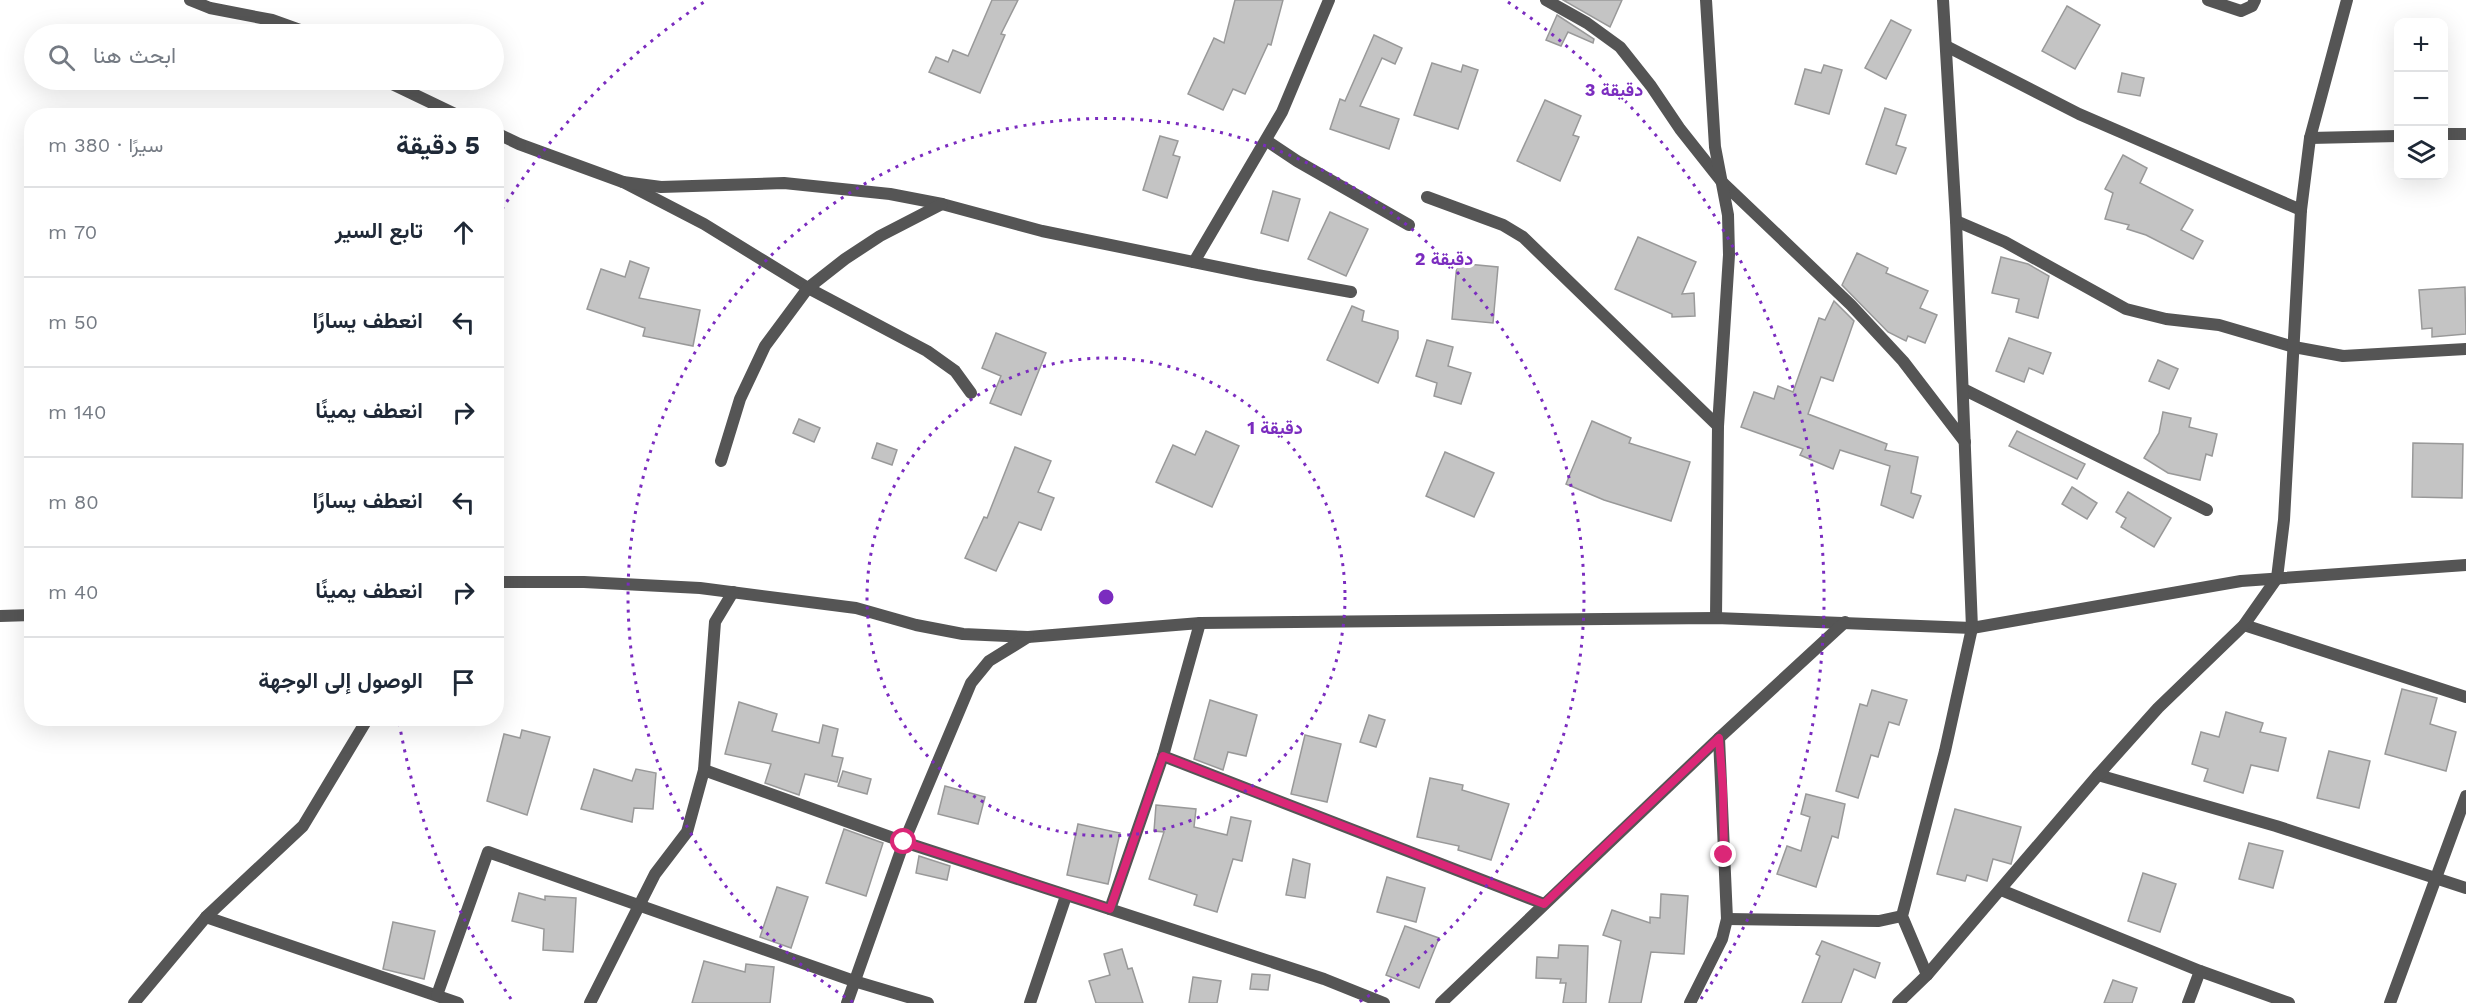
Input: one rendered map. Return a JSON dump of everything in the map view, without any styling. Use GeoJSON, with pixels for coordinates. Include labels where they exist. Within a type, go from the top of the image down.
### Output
{"type":"FeatureCollection","features":[{"type":"Feature","properties":{"kind":"street"},"geometry":{"type":"LineString","coordinates":[[190,0],[210,8],[283,24]]}},
{"type":"Feature","properties":{"kind":"street"},"geometry":{"type":"LineString","coordinates":[[1194,262],[1282,112],[1329,0]]}},
{"type":"Feature","properties":{"kind":"street"},"geometry":{"type":"LineString","coordinates":[[1546,0],[1587,23],[1620,47],[1722,182],[1851,305],[1903,361],[1965,442]]}},
{"type":"Feature","properties":{"kind":"street"},"geometry":{"type":"LineString","coordinates":[[1706,0],[1715,147],[1728,215],[1729,255],[1718,426],[1716,618]]}},
{"type":"Feature","properties":{"kind":"street"},"geometry":{"type":"LineString","coordinates":[[1927,975],[1902,916],[1945,751],[1972,628],[1956,221],[1943,0]]}},
{"type":"Feature","properties":{"kind":"street"},"geometry":{"type":"LineString","coordinates":[[2208,0],[2241,11],[2252,6],[2255,0]]}},
{"type":"Feature","properties":{"kind":"street"},"geometry":{"type":"LineString","coordinates":[[1898,1003],[1927,975],[2158,708],[2244,625],[2277,578],[2284,520],[2301,210],[2310,138],[2347,0]]}},
{"type":"Feature","properties":{"kind":"street"},"geometry":{"type":"LineString","coordinates":[[1946,46],[2079,114],[2301,210]]}},
{"type":"Feature","properties":{"kind":"street"},"geometry":{"type":"LineString","coordinates":[[405,90],[442,108]]}},
{"type":"Feature","properties":{"kind":"street"},"geometry":{"type":"LineString","coordinates":[[2448,134],[2466,134]]}},
{"type":"Feature","properties":{"kind":"street"},"geometry":{"type":"LineString","coordinates":[[2310,138],[2394,136]]}},
{"type":"Feature","properties":{"kind":"street"},"geometry":{"type":"LineString","coordinates":[[504,137],[623,182],[704,224],[808,288],[927,351],[955,371],[971,393]]}},
{"type":"Feature","properties":{"kind":"street"},"geometry":{"type":"LineString","coordinates":[[1267,141],[1297,161],[1408,225]]}},
{"type":"Feature","properties":{"kind":"street"},"geometry":{"type":"LineString","coordinates":[[623,182],[661,187],[784,183],[890,194],[942,204],[1042,231],[1351,292]]}},
{"type":"Feature","properties":{"kind":"street"},"geometry":{"type":"LineString","coordinates":[[1427,197],[1474,212],[1523,237],[1718,426]]}},
{"type":"Feature","properties":{"kind":"street"},"geometry":{"type":"LineString","coordinates":[[721,461],[740,399],[765,346],[808,288],[845,259],[880,236],[942,204]]}},
{"type":"Feature","properties":{"kind":"street"},"geometry":{"type":"LineString","coordinates":[[1956,221],[2005,242],[2126,309],[2166,319],[2219,325],[2294,347],[2343,356],[2466,349]]}},
{"type":"Feature","properties":{"kind":"street"},"geometry":{"type":"LineString","coordinates":[[1963,389],[2206,510]]}},
{"type":"Feature","properties":{"kind":"street"},"geometry":{"type":"LineString","coordinates":[[504,582],[596,583],[700,588],[856,608],[916,625],[963,634],[1028,637],[1200,623],[1716,618],[1972,628],[2241,581],[2466,565]]}},
{"type":"Feature","properties":{"kind":"street"},"geometry":{"type":"LineString","coordinates":[[590,1003],[655,874],[687,832],[704,770],[715,622],[733,592]]}},
{"type":"Feature","properties":{"kind":"street"},"geometry":{"type":"LineString","coordinates":[[0,616],[24,615]]}},
{"type":"Feature","properties":{"kind":"street"},"geometry":{"type":"LineString","coordinates":[[1441,1003],[1719,738],[1845,622]]}},
{"type":"Feature","properties":{"kind":"street"},"geometry":{"type":"LineString","coordinates":[[1110,909],[1163,756],[1200,623]]}},
{"type":"Feature","properties":{"kind":"street"},"geometry":{"type":"LineString","coordinates":[[2244,625],[2466,697]]}},
{"type":"Feature","properties":{"kind":"street"},"geometry":{"type":"LineString","coordinates":[[846,1003],[904,842],[971,683],[989,660],[1028,637]]}},
{"type":"Feature","properties":{"kind":"street"},"geometry":{"type":"LineString","coordinates":[[134,1003],[206,917],[303,826],[363,726]]}},
{"type":"Feature","properties":{"kind":"street"},"geometry":{"type":"LineString","coordinates":[[1690,1003],[1722,939],[1727,919],[1719,738]]}},
{"type":"Feature","properties":{"kind":"street"},"geometry":{"type":"LineString","coordinates":[[1163,756],[1544,904]]}},
{"type":"Feature","properties":{"kind":"street"},"geometry":{"type":"LineString","coordinates":[[704,770],[904,842],[1324,978],[1384,1003]]}},
{"type":"Feature","properties":{"kind":"street"},"geometry":{"type":"LineString","coordinates":[[2098,775],[2276,826],[2466,888]]}},
{"type":"Feature","properties":{"kind":"street"},"geometry":{"type":"LineString","coordinates":[[2390,1003],[2466,796]]}},
{"type":"Feature","properties":{"kind":"street"},"geometry":{"type":"LineString","coordinates":[[437,995],[488,852],[854,981],[928,1003]]}},
{"type":"Feature","properties":{"kind":"street"},"geometry":{"type":"LineString","coordinates":[[2001,890],[2289,1003]]}},
{"type":"Feature","properties":{"kind":"street"},"geometry":{"type":"LineString","coordinates":[[1030,1003],[1066,896]]}},
{"type":"Feature","properties":{"kind":"street"},"geometry":{"type":"LineString","coordinates":[[1727,919],[1879,921],[1902,916]]}},
{"type":"Feature","properties":{"kind":"street"},"geometry":{"type":"LineString","coordinates":[[206,917],[458,1003]]}},
{"type":"Feature","properties":{"kind":"street"},"geometry":{"type":"LineString","coordinates":[[2188,1003],[2200,970]]}},
{"type":"Feature","properties":{"kind":"building"},"geometry":{"type":"Polygon","coordinates":[[[992,0],[1018,0],[1001,34],[1005,35],[980,93],[929,72],[936,57],[948,62],[953,50],[968,56],[992,0]]]}},
{"type":"Feature","properties":{"kind":"building"},"geometry":{"type":"Polygon","coordinates":[[[1235,0],[1283,0],[1271,45],[1268,44],[1245,94],[1233,89],[1223,110],[1188,94],[1214,38],[1224,43],[1235,0]]]}},
{"type":"Feature","properties":{"kind":"building"},"geometry":{"type":"Polygon","coordinates":[[[1563,0],[1622,0],[1610,27],[1563,0]]]}},
{"type":"Feature","properties":{"kind":"building"},"geometry":{"type":"Polygon","coordinates":[[[2067,6],[2100,25],[2075,69],[2042,51],[2067,6]]]}},
{"type":"Feature","properties":{"kind":"building"},"geometry":{"type":"Polygon","coordinates":[[[1557,15],[1594,39],[1593,43],[1568,32],[1561,46],[1546,40],[1557,15]]]}},
{"type":"Feature","properties":{"kind":"building"},"geometry":{"type":"Polygon","coordinates":[[[1891,20],[1911,30],[1886,79],[1865,68],[1891,20]]]}},
{"type":"Feature","properties":{"kind":"building"},"geometry":{"type":"Polygon","coordinates":[[[1374,35],[1402,48],[1395,64],[1382,58],[1360,106],[1399,119],[1389,149],[1330,129],[1340,99],[1345,101],[1374,35]]]}},
{"type":"Feature","properties":{"kind":"building"},"geometry":{"type":"Polygon","coordinates":[[[1432,63],[1461,72],[1463,65],[1478,70],[1458,129],[1414,115],[1432,63]]]}},
{"type":"Feature","properties":{"kind":"building"},"geometry":{"type":"Polygon","coordinates":[[[1824,65],[1842,70],[1829,114],[1795,104],[1805,69],[1821,73],[1824,65]]]}},
{"type":"Feature","properties":{"kind":"building"},"geometry":{"type":"Polygon","coordinates":[[[2122,73],[2144,78],[2140,96],[2118,92],[2122,73]]]}},
{"type":"Feature","properties":{"kind":"building"},"geometry":{"type":"Polygon","coordinates":[[[1545,100],[1581,116],[1573,135],[1579,137],[1560,181],[1517,161],[1545,100]]]}},
{"type":"Feature","properties":{"kind":"building"},"geometry":{"type":"Polygon","coordinates":[[[1885,108],[1906,115],[1896,145],[1906,148],[1896,174],[1866,164],[1885,108]]]}},
{"type":"Feature","properties":{"kind":"building"},"geometry":{"type":"Polygon","coordinates":[[[1160,136],[1178,141],[1173,155],[1180,157],[1167,198],[1143,190],[1160,136]]]}},
{"type":"Feature","properties":{"kind":"building"},"geometry":{"type":"Polygon","coordinates":[[[2123,155],[2147,168],[2140,183],[2193,210],[2181,230],[2203,241],[2193,259],[2146,235],[2127,229],[2129,225],[2105,219],[2113,193],[2105,189],[2123,155]]]}},
{"type":"Feature","properties":{"kind":"building"},"geometry":{"type":"Polygon","coordinates":[[[1273,191],[1300,199],[1288,241],[1261,233],[1273,191]]]}},
{"type":"Feature","properties":{"kind":"building"},"geometry":{"type":"Polygon","coordinates":[[[1330,212],[1368,229],[1346,276],[1308,259],[1330,212]]]}},
{"type":"Feature","properties":{"kind":"building"},"geometry":{"type":"Polygon","coordinates":[[[1638,237],[1696,262],[1682,294],[1694,293],[1695,316],[1672,317],[1672,314],[1615,289],[1638,237]]]}},
{"type":"Feature","properties":{"kind":"building"},"geometry":{"type":"Polygon","coordinates":[[[1857,253],[1888,268],[1886,273],[1928,291],[1920,308],[1937,315],[1925,343],[1908,336],[1906,341],[1888,332],[1842,285],[1857,253]]]}},
{"type":"Feature","properties":{"kind":"building"},"geometry":{"type":"Polygon","coordinates":[[[2001,257],[2028,264],[2049,276],[2038,318],[2016,312],[2019,299],[1992,293],[2001,257]]]}},
{"type":"Feature","properties":{"kind":"building"},"geometry":{"type":"Polygon","coordinates":[[[630,261],[649,268],[639,298],[700,310],[693,346],[643,336],[645,328],[587,309],[601,269],[625,277],[630,261]]]}},
{"type":"Feature","properties":{"kind":"building"},"geometry":{"type":"Polygon","coordinates":[[[1457,263],[1498,267],[1493,323],[1452,319],[1457,263]]]}},
{"type":"Feature","properties":{"kind":"building"},"geometry":{"type":"Polygon","coordinates":[[[2465,287],[2466,334],[2432,337],[2432,328],[2422,329],[2419,290],[2465,287]]]}},
{"type":"Feature","properties":{"kind":"building"},"geometry":{"type":"Polygon","coordinates":[[[1834,301],[1854,321],[1833,381],[1821,377],[1808,414],[1887,444],[1885,450],[1918,457],[1911,493],[1921,496],[1913,518],[1881,505],[1890,466],[1840,450],[1833,469],[1800,455],[1803,449],[1741,427],[1754,392],[1774,399],[1778,386],[1793,392],[1819,318],[1825,320],[1834,301]]]}},
{"type":"Feature","properties":{"kind":"building"},"geometry":{"type":"Polygon","coordinates":[[[1352,306],[1364,311],[1362,321],[1398,331],[1398,338],[1378,383],[1327,360],[1352,306]]]}},
{"type":"Feature","properties":{"kind":"building"},"geometry":{"type":"Polygon","coordinates":[[[996,333],[1046,353],[1021,415],[990,403],[1001,376],[982,368],[996,333]]]}},
{"type":"Feature","properties":{"kind":"building"},"geometry":{"type":"Polygon","coordinates":[[[2009,338],[2051,353],[2043,374],[2029,368],[2024,382],[1996,371],[2009,338]]]}},
{"type":"Feature","properties":{"kind":"building"},"geometry":{"type":"Polygon","coordinates":[[[1427,340],[1453,347],[1448,366],[1471,373],[1461,404],[1434,396],[1437,383],[1416,376],[1427,340]]]}},
{"type":"Feature","properties":{"kind":"building"},"geometry":{"type":"Polygon","coordinates":[[[2158,360],[2178,369],[2169,389],[2149,381],[2158,360]]]}},
{"type":"Feature","properties":{"kind":"building"},"geometry":{"type":"Polygon","coordinates":[[[2163,412],[2191,418],[2189,427],[2217,434],[2212,456],[2206,454],[2200,480],[2168,473],[2144,458],[2159,433],[2163,412]]]}},
{"type":"Feature","properties":{"kind":"building"},"geometry":{"type":"Polygon","coordinates":[[[799,419],[820,428],[814,442],[793,433],[799,419]]]}},
{"type":"Feature","properties":{"kind":"building"},"geometry":{"type":"Polygon","coordinates":[[[1592,421],[1631,438],[1629,443],[1690,462],[1671,521],[1604,500],[1566,484],[1592,421]]]}},
{"type":"Feature","properties":{"kind":"building"},"geometry":{"type":"Polygon","coordinates":[[[1206,431],[1239,446],[1212,507],[1156,482],[1173,445],[1195,455],[1206,431]]]}},
{"type":"Feature","properties":{"kind":"building"},"geometry":{"type":"Polygon","coordinates":[[[2017,431],[2085,464],[2077,479],[2009,446],[2017,431]]]}},
{"type":"Feature","properties":{"kind":"building"},"geometry":{"type":"Polygon","coordinates":[[[877,443],[897,450],[892,465],[872,458],[877,443]]]}},
{"type":"Feature","properties":{"kind":"building"},"geometry":{"type":"Polygon","coordinates":[[[2413,443],[2463,444],[2462,498],[2412,497],[2413,443]]]}},
{"type":"Feature","properties":{"kind":"building"},"geometry":{"type":"Polygon","coordinates":[[[1015,447],[1051,461],[1038,492],[1054,498],[1041,530],[1019,522],[996,571],[965,558],[984,517],[987,518],[1015,447]]]}},
{"type":"Feature","properties":{"kind":"building"},"geometry":{"type":"Polygon","coordinates":[[[1445,452],[1494,473],[1474,517],[1426,496],[1445,452]]]}},
{"type":"Feature","properties":{"kind":"building"},"geometry":{"type":"Polygon","coordinates":[[[2072,487],[2097,503],[2087,519],[2062,504],[2072,487]]]}},
{"type":"Feature","properties":{"kind":"building"},"geometry":{"type":"Polygon","coordinates":[[[2128,492],[2171,518],[2154,547],[2121,527],[2126,518],[2116,512],[2128,492]]]}},
{"type":"Feature","properties":{"kind":"building"},"geometry":{"type":"Polygon","coordinates":[[[2402,689],[2437,698],[2430,724],[2456,732],[2446,771],[2385,754],[2402,689]]]}},
{"type":"Feature","properties":{"kind":"building"},"geometry":{"type":"Polygon","coordinates":[[[1872,690],[1907,700],[1899,725],[1889,722],[1878,757],[1871,755],[1858,798],[1836,791],[1860,704],[1867,706],[1872,690]]]}},
{"type":"Feature","properties":{"kind":"building"},"geometry":{"type":"Polygon","coordinates":[[[1210,700],[1257,715],[1246,756],[1228,752],[1223,770],[1194,759],[1210,700]]]}},
{"type":"Feature","properties":{"kind":"building"},"geometry":{"type":"Polygon","coordinates":[[[739,702],[777,714],[772,731],[819,743],[823,725],[838,729],[832,756],[843,758],[837,782],[805,774],[799,795],[765,783],[771,764],[725,754],[739,702]]]}},
{"type":"Feature","properties":{"kind":"building"},"geometry":{"type":"Polygon","coordinates":[[[2226,712],[2263,723],[2260,732],[2286,738],[2278,771],[2251,765],[2243,793],[2204,781],[2208,769],[2192,764],[2201,732],[2219,737],[2226,712]]]}},
{"type":"Feature","properties":{"kind":"building"},"geometry":{"type":"Polygon","coordinates":[[[1369,715],[1385,720],[1376,747],[1360,742],[1369,715]]]}},
{"type":"Feature","properties":{"kind":"building"},"geometry":{"type":"Polygon","coordinates":[[[522,730],[550,737],[527,815],[487,801],[504,734],[520,738],[522,730]]]}},
{"type":"Feature","properties":{"kind":"building"},"geometry":{"type":"Polygon","coordinates":[[[1305,735],[1341,744],[1327,802],[1291,794],[1305,735]]]}},
{"type":"Feature","properties":{"kind":"building"},"geometry":{"type":"Polygon","coordinates":[[[2329,751],[2370,761],[2359,808],[2317,798],[2329,751]]]}},
{"type":"Feature","properties":{"kind":"building"},"geometry":{"type":"Polygon","coordinates":[[[594,769],[632,781],[636,769],[656,773],[653,809],[634,808],[632,822],[581,809],[594,769]]]}},
{"type":"Feature","properties":{"kind":"building"},"geometry":{"type":"Polygon","coordinates":[[[843,771],[871,779],[867,794],[838,786],[843,771]]]}},
{"type":"Feature","properties":{"kind":"building"},"geometry":{"type":"Polygon","coordinates":[[[1430,778],[1463,785],[1462,790],[1509,804],[1491,860],[1458,850],[1459,846],[1417,837],[1430,778]]]}},
{"type":"Feature","properties":{"kind":"building"},"geometry":{"type":"Polygon","coordinates":[[[945,786],[985,797],[978,824],[938,814],[945,786]]]}},
{"type":"Feature","properties":{"kind":"building"},"geometry":{"type":"Polygon","coordinates":[[[1806,794],[1845,804],[1838,838],[1832,836],[1816,887],[1777,874],[1787,846],[1801,851],[1810,817],[1801,814],[1806,794]]]}},
{"type":"Feature","properties":{"kind":"building"},"geometry":{"type":"Polygon","coordinates":[[[1156,805],[1196,809],[1194,827],[1227,835],[1231,817],[1251,821],[1242,861],[1233,859],[1217,912],[1194,905],[1197,895],[1149,879],[1164,832],[1154,831],[1156,805]]]}},
{"type":"Feature","properties":{"kind":"building"},"geometry":{"type":"Polygon","coordinates":[[[1955,809],[2021,827],[2011,864],[1993,859],[1987,881],[1967,875],[1965,881],[1937,874],[1955,809]]]}},
{"type":"Feature","properties":{"kind":"building"},"geometry":{"type":"Polygon","coordinates":[[[1078,824],[1120,833],[1108,884],[1067,875],[1078,824]]]}},
{"type":"Feature","properties":{"kind":"building"},"geometry":{"type":"Polygon","coordinates":[[[844,829],[883,843],[866,896],[826,883],[844,829]]]}},
{"type":"Feature","properties":{"kind":"building"},"geometry":{"type":"Polygon","coordinates":[[[2249,843],[2283,851],[2273,888],[2239,879],[2249,843]]]}},
{"type":"Feature","properties":{"kind":"building"},"geometry":{"type":"Polygon","coordinates":[[[919,856],[950,866],[947,880],[916,873],[919,856]]]}},
{"type":"Feature","properties":{"kind":"building"},"geometry":{"type":"Polygon","coordinates":[[[1293,859],[1310,864],[1305,898],[1286,895],[1293,859]]]}},
{"type":"Feature","properties":{"kind":"building"},"geometry":{"type":"Polygon","coordinates":[[[2143,873],[2176,884],[2160,932],[2128,921],[2143,873]]]}},
{"type":"Feature","properties":{"kind":"building"},"geometry":{"type":"Polygon","coordinates":[[[1387,877],[1425,888],[1416,922],[1377,912],[1387,877]]]}},
{"type":"Feature","properties":{"kind":"building"},"geometry":{"type":"Polygon","coordinates":[[[777,887],[808,897],[791,948],[760,937],[777,887]]]}},
{"type":"Feature","properties":{"kind":"building"},"geometry":{"type":"Polygon","coordinates":[[[519,893],[545,900],[545,896],[576,898],[573,952],[543,950],[544,929],[512,921],[519,893]]]}},
{"type":"Feature","properties":{"kind":"building"},"geometry":{"type":"Polygon","coordinates":[[[1661,894],[1688,896],[1684,954],[1651,952],[1641,1003],[1609,1003],[1621,941],[1603,935],[1612,910],[1650,923],[1650,917],[1660,918],[1661,894]]]}},
{"type":"Feature","properties":{"kind":"building"},"geometry":{"type":"Polygon","coordinates":[[[393,922],[435,931],[424,979],[383,969],[393,922]]]}},
{"type":"Feature","properties":{"kind":"building"},"geometry":{"type":"Polygon","coordinates":[[[1405,926],[1439,938],[1419,988],[1386,975],[1405,926]]]}},
{"type":"Feature","properties":{"kind":"building"},"geometry":{"type":"Polygon","coordinates":[[[1822,941],[1880,963],[1875,978],[1854,969],[1841,1003],[1802,1003],[1820,956],[1816,954],[1822,941]]]}},
{"type":"Feature","properties":{"kind":"building"},"geometry":{"type":"Polygon","coordinates":[[[1559,945],[1588,946],[1586,1003],[1563,1003],[1566,983],[1560,983],[1561,979],[1536,978],[1537,957],[1558,958],[1559,945]]]}},
{"type":"Feature","properties":{"kind":"building"},"geometry":{"type":"Polygon","coordinates":[[[1122,949],[1128,969],[1132,968],[1143,1003],[1096,1003],[1089,981],[1110,975],[1104,954],[1122,949]]]}},
{"type":"Feature","properties":{"kind":"building"},"geometry":{"type":"Polygon","coordinates":[[[704,961],[745,972],[746,964],[774,967],[770,1003],[692,1003],[704,961]]]}},
{"type":"Feature","properties":{"kind":"building"},"geometry":{"type":"Polygon","coordinates":[[[1252,974],[1270,975],[1268,990],[1250,989],[1252,974]]]}},
{"type":"Feature","properties":{"kind":"building"},"geometry":{"type":"Polygon","coordinates":[[[1193,977],[1221,981],[1217,1003],[1189,1003],[1193,977]]]}},
{"type":"Feature","properties":{"kind":"building"},"geometry":{"type":"Polygon","coordinates":[[[2113,980],[2137,988],[2132,1003],[2104,1003],[2113,980]]]}},
{"type":"Feature","properties":{"kind":"route"},"geometry":{"type":"LineString","coordinates":[[904,842],[1110,909],[1163,756],[1544,904],[1719,738],[1723,789],[1724,855]]}}]}
